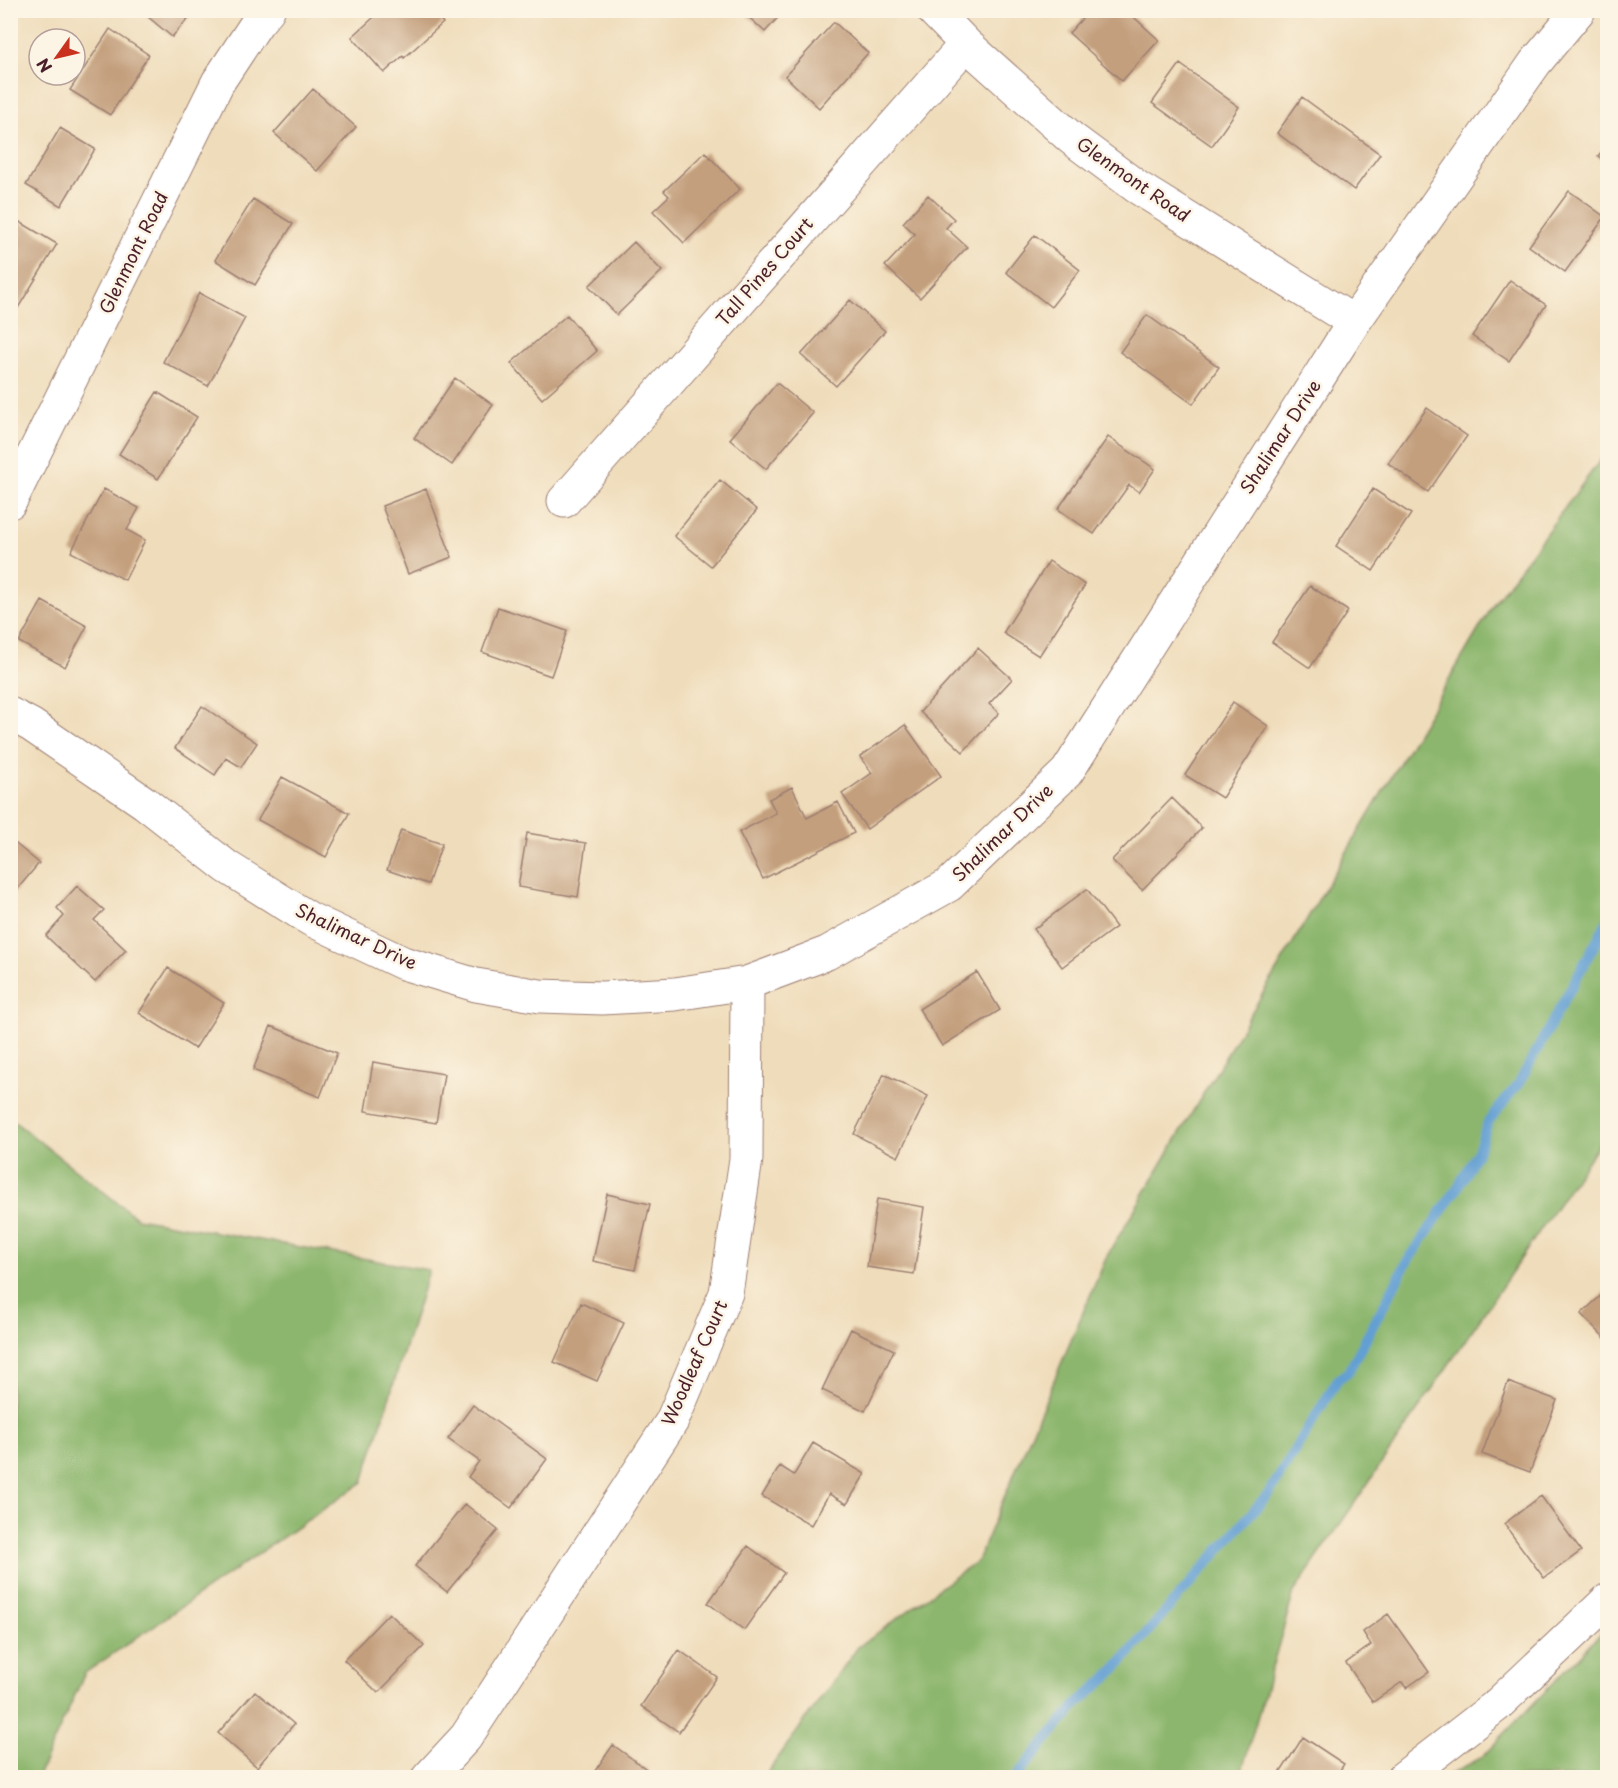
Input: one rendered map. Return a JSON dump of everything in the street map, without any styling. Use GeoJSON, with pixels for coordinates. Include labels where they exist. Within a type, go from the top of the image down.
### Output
{"type":"FeatureCollection","features":[{"type":"Feature","properties":{"kind":"street","name":"Glenmont Road"},"geometry":{"type":"LineString","coordinates":[[10,502],[218,82],[268,10]]}},
{"type":"Feature","properties":{"kind":"street","name":"Glenmont Road"},"geometry":{"type":"LineString","coordinates":[[933,10],[966,44],[1071,138],[1137,187],[1354,322]]}},
{"type":"Feature","properties":{"kind":"street","name":"Shalimar Drive"},"geometry":{"type":"LineString","coordinates":[[10,714],[31,725],[145,803],[227,867],[310,919],[403,963],[476,986],[540,996],[602,998],[675,994],[747,983],[827,953],[950,885],[1067,772],[1354,322],[1535,63],[1579,10]]}},
{"type":"Feature","properties":{"kind":"street","name":"Tall Pines Court"},"geometry":{"type":"LineString","coordinates":[[564,501],[966,44]]}},
{"type":"Feature","properties":{"kind":"street","name":"Woodleaf Court"},"geometry":{"type":"LineString","coordinates":[[428,1778],[466,1737],[672,1421],[726,1293],[746,1159],[747,983]]}},
{"type":"Feature","properties":{"kind":"street"},"geometry":{"type":"LineString","coordinates":[[1403,1778],[1496,1706],[1608,1600]]}},
{"type":"Feature","properties":{"kind":"green space"},"geometry":{"type":"Polygon","coordinates":[[[1607,451],[1607,1132],[1294,1592],[1240,1777],[764,1777],[858,1647],[977,1561],[1107,1256],[1495,602],[1607,451]]]}},
{"type":"Feature","properties":{"kind":"green space"},"geometry":{"type":"Polygon","coordinates":[[[11,1119],[137,1218],[429,1270],[363,1482],[85,1673],[37,1778],[10,1777],[11,1119]]]}},
{"type":"Feature","properties":{"kind":"green space"},"geometry":{"type":"Polygon","coordinates":[[[1607,1627],[1607,1777],[1444,1777],[1481,1758],[1607,1627]]]}},
{"type":"Feature","properties":{"kind":"building"},"geometry":{"type":"Polygon","coordinates":[[[140,10],[185,10],[191,15],[172,37],[140,10]]]}},
{"type":"Feature","properties":{"kind":"building"},"geometry":{"type":"Polygon","coordinates":[[[382,10],[432,10],[443,23],[384,73],[352,37],[382,10]]]}},
{"type":"Feature","properties":{"kind":"building"},"geometry":{"type":"Polygon","coordinates":[[[471,10],[485,10],[475,17],[471,10]]]}},
{"type":"Feature","properties":{"kind":"building"},"geometry":{"type":"Polygon","coordinates":[[[741,10],[785,10],[765,32],[741,10]]]}},
{"type":"Feature","properties":{"kind":"building"},"geometry":{"type":"Polygon","coordinates":[[[1090,10],[1126,10],[1159,40],[1122,81],[1069,33],[1090,10]]]}},
{"type":"Feature","properties":{"kind":"building"},"geometry":{"type":"Polygon","coordinates":[[[834,22],[868,53],[819,108],[785,76],[834,22]]]}},
{"type":"Feature","properties":{"kind":"building"},"geometry":{"type":"Polygon","coordinates":[[[110,29],[149,55],[110,115],[70,90],[72,87],[87,87],[87,64],[110,29]]]}},
{"type":"Feature","properties":{"kind":"building"},"geometry":{"type":"Polygon","coordinates":[[[1180,64],[1239,107],[1212,146],[1152,103],[1180,64]]]}},
{"type":"Feature","properties":{"kind":"building"},"geometry":{"type":"Polygon","coordinates":[[[313,89],[356,127],[317,171],[274,133],[313,89]]]}},
{"type":"Feature","properties":{"kind":"building"},"geometry":{"type":"Polygon","coordinates":[[[1302,97],[1380,154],[1354,190],[1277,133],[1302,97]]]}},
{"type":"Feature","properties":{"kind":"building"},"geometry":{"type":"Polygon","coordinates":[[[60,128],[95,149],[61,206],[26,185],[60,128]]]}},
{"type":"Feature","properties":{"kind":"building"},"geometry":{"type":"Polygon","coordinates":[[[1608,144],[1608,164],[1598,156],[1608,144]]]}},
{"type":"Feature","properties":{"kind":"building"},"geometry":{"type":"Polygon","coordinates":[[[705,152],[740,189],[684,243],[653,211],[669,196],[664,191],[705,152]]]}},
{"type":"Feature","properties":{"kind":"building"},"geometry":{"type":"Polygon","coordinates":[[[1569,191],[1605,217],[1565,272],[1529,246],[1569,191]]]}},
{"type":"Feature","properties":{"kind":"building"},"geometry":{"type":"Polygon","coordinates":[[[928,195],[954,219],[946,228],[967,247],[920,298],[885,266],[915,234],[903,223],[928,195]]]}},
{"type":"Feature","properties":{"kind":"building"},"geometry":{"type":"Polygon","coordinates":[[[253,199],[293,224],[255,285],[215,260],[253,199]]]}},
{"type":"Feature","properties":{"kind":"building"},"geometry":{"type":"Polygon","coordinates":[[[20,222],[57,244],[10,321],[10,238],[20,222]]]}},
{"type":"Feature","properties":{"kind":"building"},"geometry":{"type":"Polygon","coordinates":[[[1035,235],[1080,270],[1051,307],[1006,272],[1035,235]]]}},
{"type":"Feature","properties":{"kind":"building"},"geometry":{"type":"Polygon","coordinates":[[[634,242],[662,271],[617,315],[589,286],[634,242]]]}},
{"type":"Feature","properties":{"kind":"building"},"geometry":{"type":"Polygon","coordinates":[[[1510,280],[1546,305],[1509,361],[1472,336],[1510,280]]]}},
{"type":"Feature","properties":{"kind":"building"},"geometry":{"type":"Polygon","coordinates":[[[199,293],[245,318],[208,386],[163,362],[199,293]]]}},
{"type":"Feature","properties":{"kind":"building"},"geometry":{"type":"Polygon","coordinates":[[[850,300],[885,331],[836,386],[801,355],[850,300]]]}},
{"type":"Feature","properties":{"kind":"building"},"geometry":{"type":"Polygon","coordinates":[[[567,315],[597,351],[542,399],[511,363],[567,315]]]}},
{"type":"Feature","properties":{"kind":"building"},"geometry":{"type":"Polygon","coordinates":[[[1147,315],[1219,367],[1193,404],[1120,352],[1147,315]]]}},
{"type":"Feature","properties":{"kind":"building"},"geometry":{"type":"Polygon","coordinates":[[[455,378],[493,405],[452,465],[414,438],[455,378]]]}},
{"type":"Feature","properties":{"kind":"building"},"geometry":{"type":"Polygon","coordinates":[[[777,383],[813,413],[766,469],[730,439],[777,383]]]}},
{"type":"Feature","properties":{"kind":"building"},"geometry":{"type":"Polygon","coordinates":[[[157,392],[197,417],[158,479],[119,454],[157,392]]]}},
{"type":"Feature","properties":{"kind":"building"},"geometry":{"type":"Polygon","coordinates":[[[1427,408],[1467,436],[1428,492],[1388,463],[1427,408]]]}},
{"type":"Feature","properties":{"kind":"building"},"geometry":{"type":"Polygon","coordinates":[[[1108,437],[1155,469],[1139,492],[1129,485],[1094,534],[1058,509],[1108,437]]]}},
{"type":"Feature","properties":{"kind":"building"},"geometry":{"type":"Polygon","coordinates":[[[720,480],[757,510],[711,566],[674,536],[720,480]]]}},
{"type":"Feature","properties":{"kind":"building"},"geometry":{"type":"Polygon","coordinates":[[[104,489],[139,508],[127,530],[145,540],[125,580],[71,552],[104,489]]]}},
{"type":"Feature","properties":{"kind":"building"},"geometry":{"type":"Polygon","coordinates":[[[426,489],[452,557],[408,574],[382,506],[426,489]]]}},
{"type":"Feature","properties":{"kind":"building"},"geometry":{"type":"Polygon","coordinates":[[[1373,489],[1411,514],[1373,571],[1336,546],[1373,489]]]}},
{"type":"Feature","properties":{"kind":"building"},"geometry":{"type":"Polygon","coordinates":[[[1049,561],[1085,585],[1039,656],[1003,633],[1049,561]]]}},
{"type":"Feature","properties":{"kind":"building"},"geometry":{"type":"Polygon","coordinates":[[[1310,586],[1348,611],[1310,668],[1272,642],[1310,586]]]}},
{"type":"Feature","properties":{"kind":"building"},"geometry":{"type":"Polygon","coordinates":[[[42,601],[87,626],[65,667],[19,642],[42,601]]]}},
{"type":"Feature","properties":{"kind":"building"},"geometry":{"type":"Polygon","coordinates":[[[498,607],[567,631],[551,676],[482,652],[498,607]]]}},
{"type":"Feature","properties":{"kind":"building"},"geometry":{"type":"Polygon","coordinates":[[[978,648],[1012,679],[989,704],[999,713],[963,752],[920,712],[978,648]]]}},
{"type":"Feature","properties":{"kind":"building"},"geometry":{"type":"Polygon","coordinates":[[[1233,702],[1268,726],[1222,798],[1185,775],[1233,702]]]}},
{"type":"Feature","properties":{"kind":"building"},"geometry":{"type":"Polygon","coordinates":[[[202,706],[257,743],[241,767],[226,758],[215,775],[175,748],[202,706]]]}},
{"type":"Feature","properties":{"kind":"building"},"geometry":{"type":"Polygon","coordinates":[[[905,725],[941,776],[867,829],[842,794],[872,773],[860,757],[905,725]]]}},
{"type":"Feature","properties":{"kind":"building"},"geometry":{"type":"Polygon","coordinates":[[[282,777],[349,813],[326,857],[258,820],[282,777]]]}},
{"type":"Feature","properties":{"kind":"building"},"geometry":{"type":"Polygon","coordinates":[[[792,787],[807,818],[838,802],[854,833],[763,879],[739,832],[776,813],[769,799],[792,787]]]}},
{"type":"Feature","properties":{"kind":"building"},"geometry":{"type":"Polygon","coordinates":[[[1172,798],[1202,828],[1142,890],[1112,860],[1172,798]]]}},
{"type":"Feature","properties":{"kind":"building"},"geometry":{"type":"Polygon","coordinates":[[[401,830],[442,844],[428,884],[387,870],[401,830]]]}},
{"type":"Feature","properties":{"kind":"building"},"geometry":{"type":"Polygon","coordinates":[[[527,833],[586,843],[578,897],[518,887],[527,833]]]}},
{"type":"Feature","properties":{"kind":"building"},"geometry":{"type":"Polygon","coordinates":[[[10,839],[39,863],[10,898],[10,839]]]}},
{"type":"Feature","properties":{"kind":"building"},"geometry":{"type":"Polygon","coordinates":[[[77,886],[104,910],[94,920],[126,950],[95,982],[46,936],[64,916],[57,908],[77,886]]]}},
{"type":"Feature","properties":{"kind":"building"},"geometry":{"type":"Polygon","coordinates":[[[1087,889],[1116,927],[1062,967],[1034,929],[1087,889]]]}},
{"type":"Feature","properties":{"kind":"building"},"geometry":{"type":"Polygon","coordinates":[[[168,968],[224,1003],[195,1049],[139,1013],[168,968]]]}},
{"type":"Feature","properties":{"kind":"building"},"geometry":{"type":"Polygon","coordinates":[[[977,972],[1000,1010],[942,1046],[919,1009],[977,972]]]}},
{"type":"Feature","properties":{"kind":"building"},"geometry":{"type":"Polygon","coordinates":[[[271,1026],[337,1053],[320,1097],[253,1070],[271,1026]]]}},
{"type":"Feature","properties":{"kind":"building"},"geometry":{"type":"Polygon","coordinates":[[[373,1062],[444,1074],[436,1123],[365,1111],[373,1062]]]}},
{"type":"Feature","properties":{"kind":"building"},"geometry":{"type":"Polygon","coordinates":[[[884,1074],[928,1096],[898,1157],[854,1134],[884,1074]]]}},
{"type":"Feature","properties":{"kind":"building"},"geometry":{"type":"Polygon","coordinates":[[[607,1194],[650,1204],[635,1270],[593,1261],[607,1194]]]}},
{"type":"Feature","properties":{"kind":"building"},"geometry":{"type":"Polygon","coordinates":[[[877,1199],[924,1207],[914,1274],[867,1267],[877,1199]]]}},
{"type":"Feature","properties":{"kind":"building"},"geometry":{"type":"Polygon","coordinates":[[[1608,1289],[1608,1341],[1581,1314],[1608,1289]]]}},
{"type":"Feature","properties":{"kind":"building"},"geometry":{"type":"Polygon","coordinates":[[[581,1303],[624,1323],[597,1381],[554,1362],[581,1303]]]}},
{"type":"Feature","properties":{"kind":"building"},"geometry":{"type":"Polygon","coordinates":[[[851,1329],[894,1350],[865,1411],[822,1390],[851,1329]]]}},
{"type":"Feature","properties":{"kind":"building"},"geometry":{"type":"Polygon","coordinates":[[[1508,1382],[1557,1400],[1530,1472],[1482,1454],[1508,1382]]]}},
{"type":"Feature","properties":{"kind":"building"},"geometry":{"type":"Polygon","coordinates":[[[473,1405],[547,1459],[511,1508],[468,1477],[479,1461],[448,1439],[473,1405]]]}},
{"type":"Feature","properties":{"kind":"building"},"geometry":{"type":"Polygon","coordinates":[[[813,1443],[865,1474],[847,1504],[829,1494],[811,1525],[762,1496],[780,1466],[794,1475],[813,1443]]]}},
{"type":"Feature","properties":{"kind":"building"},"geometry":{"type":"Polygon","coordinates":[[[1541,1496],[1581,1551],[1544,1578],[1504,1524],[1541,1496]]]}},
{"type":"Feature","properties":{"kind":"building"},"geometry":{"type":"Polygon","coordinates":[[[465,1504],[498,1530],[447,1592],[415,1566],[465,1504]]]}},
{"type":"Feature","properties":{"kind":"building"},"geometry":{"type":"Polygon","coordinates":[[[748,1546],[784,1573],[744,1630],[708,1603],[748,1546]]]}},
{"type":"Feature","properties":{"kind":"building"},"geometry":{"type":"Polygon","coordinates":[[[389,1613],[424,1646],[378,1693],[344,1660],[389,1613]]]}},
{"type":"Feature","properties":{"kind":"building"},"geometry":{"type":"Polygon","coordinates":[[[1388,1614],[1429,1672],[1406,1688],[1402,1682],[1373,1702],[1346,1663],[1371,1645],[1363,1632],[1388,1614]]]}},
{"type":"Feature","properties":{"kind":"building"},"geometry":{"type":"Polygon","coordinates":[[[679,1650],[717,1677],[679,1732],[641,1706],[679,1650]]]}},
{"type":"Feature","properties":{"kind":"building"},"geometry":{"type":"Polygon","coordinates":[[[255,1691],[294,1724],[257,1767],[218,1733],[255,1691]]]}},
{"type":"Feature","properties":{"kind":"building"},"geometry":{"type":"Polygon","coordinates":[[[1303,1737],[1344,1764],[1335,1778],[1277,1778],[1303,1737]]]}},
{"type":"Feature","properties":{"kind":"building"},"geometry":{"type":"Polygon","coordinates":[[[613,1745],[649,1771],[644,1778],[590,1778],[613,1745]]]}},
{"type":"Feature","properties":{"kind":"waterway"},"geometry":{"type":"LineString","coordinates":[[1015,1778],[1076,1705],[1112,1673],[1269,1493],[1338,1379],[1348,1372],[1407,1262],[1458,1187],[1478,1151],[1488,1122],[1519,1083],[1608,920]]}}]}
